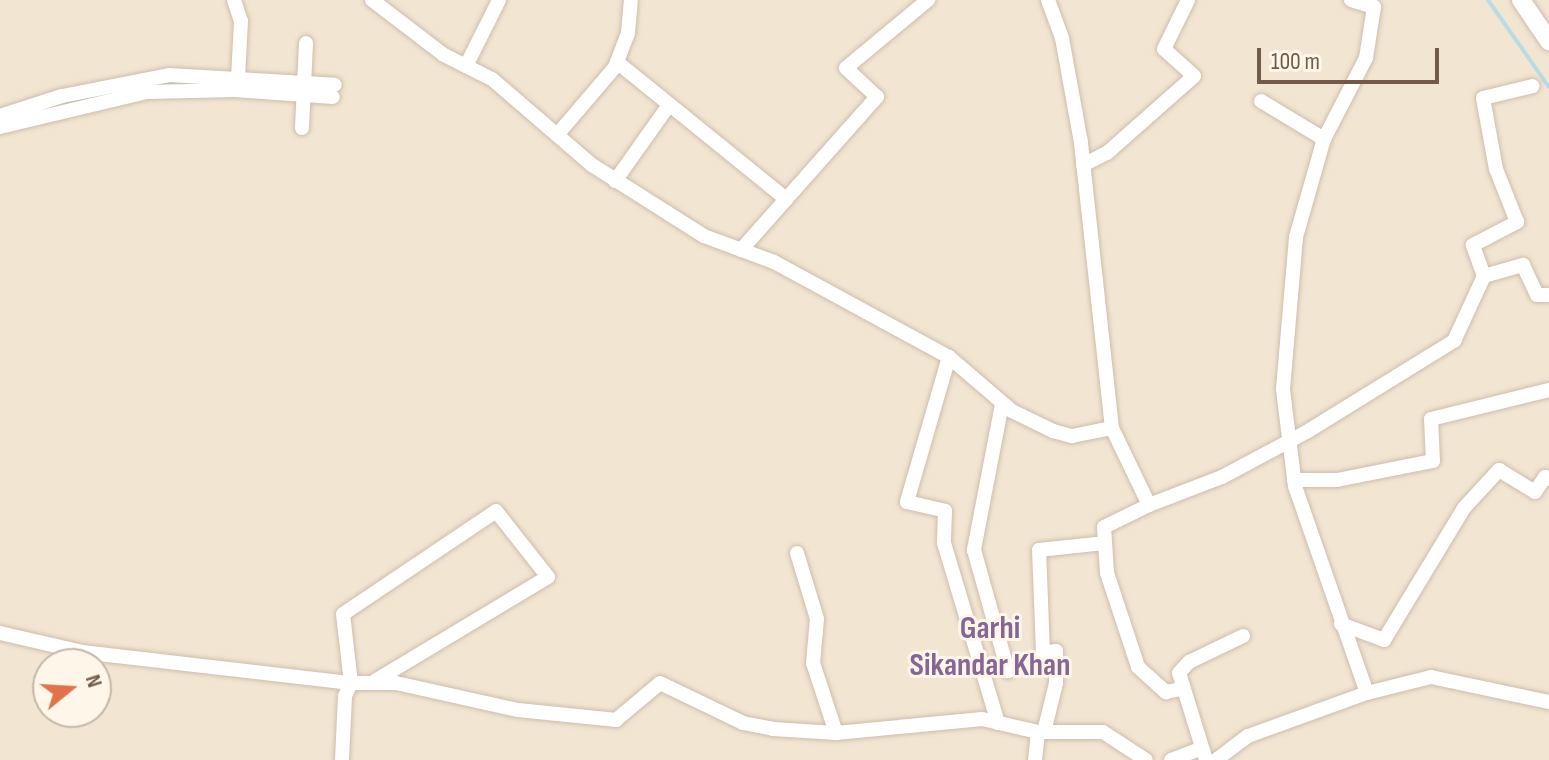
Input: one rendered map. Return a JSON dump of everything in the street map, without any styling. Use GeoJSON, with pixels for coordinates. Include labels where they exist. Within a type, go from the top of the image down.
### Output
{"type":"FeatureCollection","features":[{"type":"Feature","properties":{"kind":"main road"},"geometry":{"type":"LineString","coordinates":[[1521,0],[1549,41]]}},
{"type":"Feature","properties":{"kind":"street"},"geometry":{"type":"LineString","coordinates":[[234,0],[241,21],[238,78]]}},
{"type":"Feature","properties":{"kind":"street"},"geometry":{"type":"LineString","coordinates":[[372,0],[391,19],[492,79],[615,181],[704,236],[774,262],[877,323],[949,357],[1002,404],[1072,436],[1112,428]]}},
{"type":"Feature","properties":{"kind":"street"},"geometry":{"type":"LineString","coordinates":[[466,66],[499,0]]}},
{"type":"Feature","properties":{"kind":"street"},"geometry":{"type":"LineString","coordinates":[[557,135],[617,62],[628,33],[631,0]]}},
{"type":"Feature","properties":{"kind":"street"},"geometry":{"type":"LineString","coordinates":[[741,250],[877,97],[846,68],[928,0]]}},
{"type":"Feature","properties":{"kind":"street"},"geometry":{"type":"LineString","coordinates":[[1048,0],[1062,38],[1083,165],[1112,428],[1149,505]]}},
{"type":"Feature","properties":{"kind":"street"},"geometry":{"type":"LineString","coordinates":[[1083,165],[1107,153],[1194,76],[1164,49],[1188,0]]}},
{"type":"Feature","properties":{"kind":"street"},"geometry":{"type":"LineString","coordinates":[[1351,0],[1374,7],[1366,58],[1324,139],[1296,237],[1283,389],[1294,480],[1367,693]]}},
{"type":"Feature","properties":{"kind":"street"},"geometry":{"type":"LineString","coordinates":[[302,128],[306,43]]}},
{"type":"Feature","properties":{"kind":"street"},"geometry":{"type":"LineString","coordinates":[[617,62],[786,199]]}},
{"type":"Feature","properties":{"kind":"street"},"geometry":{"type":"LineString","coordinates":[[0,116],[62,96],[169,75],[238,78],[303,89]]}},
{"type":"Feature","properties":{"kind":"street"},"geometry":{"type":"LineString","coordinates":[[1182,689],[1166,692],[1138,667],[1112,596],[1104,527],[1149,505],[1222,477],[1454,341],[1484,276],[1473,245],[1517,222],[1496,169],[1483,98],[1533,86]]}},
{"type":"Feature","properties":{"kind":"street"},"geometry":{"type":"LineString","coordinates":[[0,127],[147,92],[334,91]]}},
{"type":"Feature","properties":{"kind":"street"},"geometry":{"type":"LineString","coordinates":[[1261,101],[1324,139]]}},
{"type":"Feature","properties":{"kind":"street"},"geometry":{"type":"LineString","coordinates":[[615,181],[669,105]]}},
{"type":"Feature","properties":{"kind":"street"},"geometry":{"type":"LineString","coordinates":[[1484,276],[1523,265],[1537,295],[1549,295]]}},
{"type":"Feature","properties":{"kind":"street"},"geometry":{"type":"LineString","coordinates":[[949,357],[907,502],[945,511],[944,543],[998,723]]}},
{"type":"Feature","properties":{"kind":"street"},"geometry":{"type":"LineString","coordinates":[[1294,480],[1337,480],[1433,461],[1431,419],[1549,390]]}},
{"type":"Feature","properties":{"kind":"street"},"geometry":{"type":"LineString","coordinates":[[1002,404],[974,550],[1008,671]]}},
{"type":"Feature","properties":{"kind":"street"},"geometry":{"type":"LineString","coordinates":[[1341,624],[1384,640],[1464,508],[1499,470],[1535,492],[1545,477],[1549,479]]}},
{"type":"Feature","properties":{"kind":"street"},"geometry":{"type":"LineString","coordinates":[[342,760],[345,696],[351,683],[343,614],[496,511],[548,577],[375,681]]}},
{"type":"Feature","properties":{"kind":"street"},"geometry":{"type":"LineString","coordinates":[[1035,760],[1056,683],[1056,651],[1043,653],[1039,550],[1104,543]]}},
{"type":"Feature","properties":{"kind":"street"},"geometry":{"type":"LineString","coordinates":[[797,553],[817,619],[813,663],[836,733]]}},
{"type":"Feature","properties":{"kind":"street"},"geometry":{"type":"LineString","coordinates":[[0,633],[82,652],[351,683],[375,681],[518,710],[616,720],[660,683],[743,723],[836,733],[959,718],[1041,732],[1103,732],[1146,760]]}},
{"type":"Feature","properties":{"kind":"street"},"geometry":{"type":"LineString","coordinates":[[1171,760],[1204,754],[1182,689],[1182,666],[1243,636]]}},
{"type":"Feature","properties":{"kind":"street"},"geometry":{"type":"LineString","coordinates":[[1216,760],[1248,736],[1367,693],[1431,677],[1549,702]]}},
{"type":"Feature","properties":{"kind":"shaded area"},"geometry":{"type":"Polygon","coordinates":[[[0,0],[1549,0],[1549,760],[0,760],[0,0]]]}},
{"type":"Feature","properties":{"kind":"waterway"},"geometry":{"type":"LineString","coordinates":[[1488,0],[1549,87]]}},
{"type":"Feature","properties":{"kind":"district","name":"Garhi Sikandar Khan"},"geometry":{"type":"Point","coordinates":[990,648]}}]}
